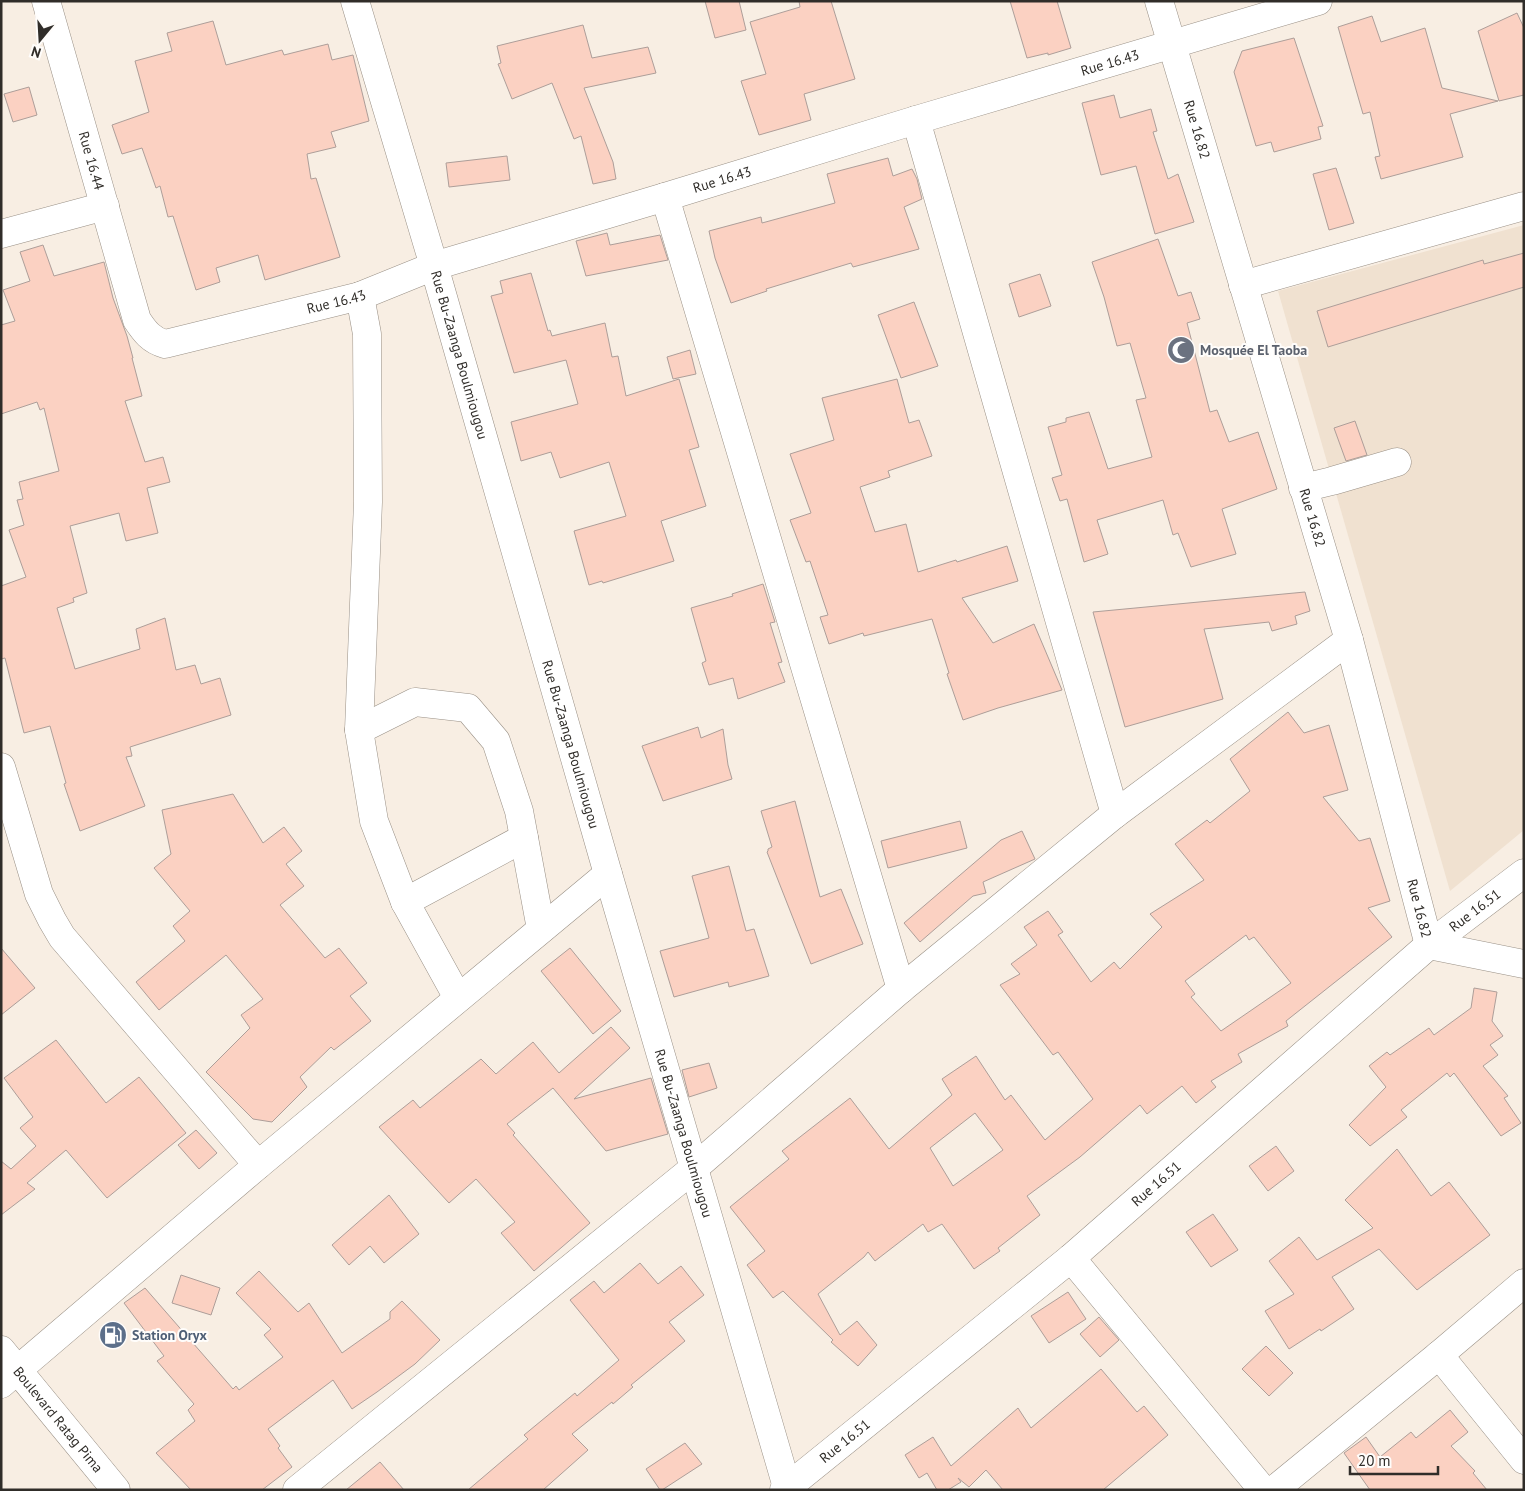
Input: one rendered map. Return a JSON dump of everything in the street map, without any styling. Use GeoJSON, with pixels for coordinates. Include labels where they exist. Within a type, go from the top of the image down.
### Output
{"type":"FeatureCollection","features":[{"type":"Feature","properties":{"kind":"street","name":"Rue 16.44"},"geometry":{"type":"LineString","coordinates":[[46,1],[137,320]]}},
{"type":"Feature","properties":{"kind":"street","name":"Rue Bu-Zaanga Boulmiougou"},"geometry":{"type":"LineString","coordinates":[[355,1],[434,266],[786,1488]]}},
{"type":"Feature","properties":{"kind":"street","name":"Rue 16.82"},"geometry":{"type":"LineString","coordinates":[[1159,1],[1349,640],[1429,945],[1524,964]]}},
{"type":"Feature","properties":{"kind":"street","name":"Rue 16.43"},"geometry":{"type":"LineString","coordinates":[[137,320],[145,332],[155,341],[165,344],[360,296],[434,266],[1318,1]]}},
{"type":"Feature","properties":{"kind":"street"},"geometry":{"type":"LineString","coordinates":[[916,120],[1115,814]]}},
{"type":"Feature","properties":{"kind":"street"},"geometry":{"type":"LineString","coordinates":[[665,197],[901,989]]}},
{"type":"Feature","properties":{"kind":"street"},"geometry":{"type":"LineString","coordinates":[[1,234],[105,206]]}},
{"type":"Feature","properties":{"kind":"street"},"geometry":{"type":"LineString","coordinates":[[1243,285],[1524,206]]}},
{"type":"Feature","properties":{"kind":"street"},"geometry":{"type":"LineString","coordinates":[[360,296],[367,334],[368,502],[358,730],[374,821],[405,902],[458,998]]}},
{"type":"Feature","properties":{"kind":"street"},"geometry":{"type":"LineString","coordinates":[[1303,488],[1397,462]]}},
{"type":"Feature","properties":{"kind":"street"},"geometry":{"type":"LineString","coordinates":[[297,1490],[694,1169],[901,989],[1115,814],[1349,640]]}},
{"type":"Feature","properties":{"kind":"street"},"geometry":{"type":"LineString","coordinates":[[358,730],[416,702],[468,708],[496,741],[519,811],[541,929]]}},
{"type":"Feature","properties":{"kind":"street"},"geometry":{"type":"LineString","coordinates":[[1,768],[39,894],[62,937],[258,1165]]}},
{"type":"Feature","properties":{"kind":"street"},"geometry":{"type":"LineString","coordinates":[[405,902],[524,838]]}},
{"type":"Feature","properties":{"kind":"street","name":"Rue 16.51"},"geometry":{"type":"LineString","coordinates":[[786,1488],[1071,1258],[1429,945],[1524,873]]}},
{"type":"Feature","properties":{"kind":"street"},"geometry":{"type":"LineString","coordinates":[[10,1377],[258,1165],[608,874]]}},
{"type":"Feature","properties":{"kind":"street"},"geometry":{"type":"LineString","coordinates":[[1071,1258],[1263,1490]]}},
{"type":"Feature","properties":{"kind":"street"},"geometry":{"type":"LineString","coordinates":[[1274,1490],[1524,1283]]}},
{"type":"Feature","properties":{"kind":"street","name":"Boulevard Ratag Pima"},"geometry":{"type":"LineString","coordinates":[[1,1350],[10,1377],[116,1490]]}},
{"type":"Feature","properties":{"kind":"street"},"geometry":{"type":"LineString","coordinates":[[1439,1355],[1524,1460]]}},
{"type":"Feature","properties":{"kind":"shaded area"},"geometry":{"type":"Polygon","coordinates":[[[1524,225],[1524,830],[1450,891],[1278,291],[1524,225]]]}},
{"type":"Feature","properties":{"kind":"building"},"geometry":{"type":"Polygon","coordinates":[[[705,1],[739,1],[746,30],[715,38],[705,1]]]}},
{"type":"Feature","properties":{"kind":"building"},"geometry":{"type":"Polygon","coordinates":[[[799,1],[831,1],[855,79],[804,94],[811,120],[759,135],[741,81],[766,74],[750,22],[800,7],[799,1]]]}},
{"type":"Feature","properties":{"kind":"building"},"geometry":{"type":"Polygon","coordinates":[[[1010,1],[1057,1],[1071,48],[1048,55],[1048,53],[1027,58],[1010,1]]]}},
{"type":"Feature","properties":{"kind":"building"},"geometry":{"type":"Polygon","coordinates":[[[1517,13],[1524,28],[1524,95],[1499,101],[1478,31],[1517,13]]]}},
{"type":"Feature","properties":{"kind":"building"},"geometry":{"type":"Polygon","coordinates":[[[1372,16],[1381,42],[1425,28],[1442,88],[1498,101],[1450,114],[1463,157],[1381,179],[1375,157],[1380,156],[1370,112],[1363,114],[1338,27],[1372,16]]]}},
{"type":"Feature","properties":{"kind":"building"},"geometry":{"type":"Polygon","coordinates":[[[213,21],[226,65],[282,50],[284,55],[328,44],[332,60],[353,55],[369,121],[331,132],[336,147],[307,154],[311,179],[316,178],[340,257],[265,280],[258,255],[216,268],[220,282],[196,290],[173,216],[168,217],[160,186],[156,188],[142,148],[122,154],[112,125],[149,112],[135,61],[172,51],[167,33],[213,21]]]}},
{"type":"Feature","properties":{"kind":"building"},"geometry":{"type":"Polygon","coordinates":[[[583,25],[592,58],[648,47],[656,73],[584,88],[613,162],[616,179],[593,184],[581,136],[574,139],[552,83],[512,99],[498,64],[501,63],[497,46],[583,25]]]}},
{"type":"Feature","properties":{"kind":"building"},"geometry":{"type":"Polygon","coordinates":[[[1294,38],[1323,126],[1318,127],[1321,139],[1274,152],[1271,142],[1256,146],[1234,72],[1242,51],[1294,38]]]}},
{"type":"Feature","properties":{"kind":"building"},"geometry":{"type":"Polygon","coordinates":[[[29,87],[37,115],[13,122],[4,94],[29,87]]]}},
{"type":"Feature","properties":{"kind":"building"},"geometry":{"type":"Polygon","coordinates":[[[1114,95],[1120,118],[1151,109],[1157,131],[1153,132],[1168,179],[1178,174],[1194,222],[1155,234],[1136,166],[1101,175],[1082,103],[1114,95]]]}},
{"type":"Feature","properties":{"kind":"building"},"geometry":{"type":"Polygon","coordinates":[[[507,156],[510,180],[449,187],[446,163],[507,156]]]}},
{"type":"Feature","properties":{"kind":"building"},"geometry":{"type":"Polygon","coordinates":[[[888,158],[893,176],[912,169],[917,179],[922,199],[904,207],[919,249],[853,267],[851,263],[766,289],[767,291],[731,303],[715,258],[709,231],[761,217],[762,223],[835,203],[827,174],[888,158]]]}},
{"type":"Feature","properties":{"kind":"building"},"geometry":{"type":"Polygon","coordinates":[[[1336,168],[1354,223],[1329,230],[1313,174],[1336,168]]]}},
{"type":"Feature","properties":{"kind":"building"},"geometry":{"type":"Polygon","coordinates":[[[607,233],[610,245],[660,235],[668,260],[586,276],[576,241],[607,233]]]}},
{"type":"Feature","properties":{"kind":"building"},"geometry":{"type":"Polygon","coordinates":[[[1158,239],[1178,296],[1191,292],[1200,319],[1187,323],[1210,412],[1217,410],[1229,442],[1258,432],[1277,489],[1222,509],[1236,554],[1191,567],[1178,533],[1173,535],[1163,500],[1097,520],[1108,554],[1084,562],[1067,499],[1060,501],[1052,478],[1062,475],[1048,427],[1066,422],[1066,418],[1089,412],[1108,469],[1152,457],[1136,400],[1146,398],[1130,343],[1117,346],[1104,297],[1092,262],[1158,239]]]}},
{"type":"Feature","properties":{"kind":"building"},"geometry":{"type":"Polygon","coordinates":[[[43,245],[54,276],[104,262],[113,298],[127,336],[142,396],[125,401],[145,462],[163,457],[170,482],[147,488],[158,533],[126,541],[119,513],[70,526],[87,593],[73,598],[74,602],[57,608],[75,669],[140,649],[136,629],[165,618],[176,670],[195,665],[201,684],[220,678],[231,715],[130,747],[132,756],[126,757],[145,806],[80,831],[64,784],[66,783],[50,726],[24,733],[5,658],[1,659],[1,586],[26,577],[9,530],[24,525],[17,500],[23,499],[19,482],[59,471],[44,408],[40,410],[37,402],[1,414],[1,325],[15,321],[3,290],[30,281],[20,252],[43,245]]]}},
{"type":"Feature","properties":{"kind":"building"},"geometry":{"type":"Polygon","coordinates":[[[1524,253],[1524,287],[1328,347],[1317,311],[1483,260],[1484,264],[1524,253]]]}},
{"type":"Feature","properties":{"kind":"building"},"geometry":{"type":"Polygon","coordinates":[[[531,273],[548,331],[550,330],[552,336],[605,323],[612,357],[618,356],[626,396],[679,379],[699,447],[689,450],[706,506],[661,521],[674,561],[603,583],[602,581],[589,585],[574,531],[626,516],[609,462],[560,478],[551,452],[521,461],[511,422],[578,404],[566,360],[514,373],[491,296],[503,293],[500,281],[531,273]]]}},
{"type":"Feature","properties":{"kind":"building"},"geometry":{"type":"Polygon","coordinates":[[[1040,274],[1051,306],[1019,317],[1009,284],[1040,274]]]}},
{"type":"Feature","properties":{"kind":"building"},"geometry":{"type":"Polygon","coordinates":[[[914,302],[938,366],[901,378],[878,315],[914,302]]]}},
{"type":"Feature","properties":{"kind":"building"},"geometry":{"type":"Polygon","coordinates":[[[690,350],[696,374],[673,379],[667,357],[690,350]]]}},
{"type":"Feature","properties":{"kind":"building"},"geometry":{"type":"Polygon","coordinates":[[[897,379],[909,423],[919,420],[932,456],[888,471],[890,477],[860,487],[875,532],[906,524],[918,572],[1007,546],[1018,581],[962,598],[993,643],[1034,624],[1062,690],[963,720],[947,674],[949,673],[932,619],[864,636],[863,633],[829,644],[820,617],[828,615],[810,561],[806,562],[790,520],[811,513],[790,454],[834,440],[822,398],[897,379]]]}},
{"type":"Feature","properties":{"kind":"building"},"geometry":{"type":"Polygon","coordinates":[[[1355,421],[1367,455],[1346,461],[1334,428],[1355,421]]]}},
{"type":"Feature","properties":{"kind":"building"},"geometry":{"type":"Polygon","coordinates":[[[763,584],[775,622],[770,623],[782,662],[778,663],[785,682],[738,699],[733,678],[709,685],[702,663],[706,661],[691,608],[733,596],[732,594],[763,584]]]}},
{"type":"Feature","properties":{"kind":"building"},"geometry":{"type":"Polygon","coordinates":[[[1305,592],[1310,611],[1295,616],[1297,624],[1272,631],[1269,622],[1204,629],[1223,699],[1125,727],[1093,612],[1305,592]]]}},
{"type":"Feature","properties":{"kind":"building"},"geometry":{"type":"Polygon","coordinates":[[[1288,712],[1304,733],[1329,725],[1348,790],[1323,797],[1359,841],[1370,838],[1390,901],[1368,908],[1392,937],[1286,1021],[1288,1026],[1238,1054],[1242,1062],[1211,1081],[1216,1087],[1196,1103],[1182,1086],[1147,1114],[1140,1105],[1080,1157],[1027,1196],[1040,1215],[998,1248],[1000,1251],[974,1269],[942,1224],[928,1232],[923,1224],[875,1261],[868,1252],[818,1294],[840,1335],[857,1321],[877,1345],[858,1366],[831,1342],[833,1340],[783,1291],[773,1298],[747,1265],[765,1251],[730,1207],[789,1159],[782,1151],[850,1098],[889,1149],[952,1095],[942,1079],[976,1056],[1005,1100],[1011,1095],[1045,1140],[1093,1099],[1058,1052],[1053,1055],[1000,985],[1020,974],[1011,964],[1037,945],[1024,927],[1048,911],[1063,932],[1058,935],[1091,982],[1114,962],[1120,969],[1162,927],[1150,914],[1204,880],[1175,844],[1207,820],[1210,823],[1250,791],[1230,759],[1288,712]],[[1246,935],[1185,981],[1195,994],[1191,997],[1221,1031],[1291,983],[1254,937],[1249,940],[1246,935]],[[975,1113],[930,1148],[953,1186],[1003,1150],[975,1113]]]}},
{"type":"Feature","properties":{"kind":"building"},"geometry":{"type":"Polygon","coordinates":[[[698,727],[701,738],[723,729],[732,779],[663,801],[642,746],[698,727]]]}},
{"type":"Feature","properties":{"kind":"building"},"geometry":{"type":"Polygon","coordinates":[[[233,794],[263,843],[284,827],[302,851],[286,864],[304,886],[280,905],[325,958],[339,948],[367,983],[350,996],[371,1021],[334,1050],[331,1047],[300,1077],[307,1087],[272,1122],[253,1119],[206,1072],[250,1028],[241,1015],[263,999],[226,955],[159,1010],[136,982],[185,941],[173,926],[190,911],[154,868],[171,854],[162,810],[233,794]]]}},
{"type":"Feature","properties":{"kind":"building"},"geometry":{"type":"Polygon","coordinates":[[[795,801],[820,897],[841,889],[863,944],[811,964],[767,852],[772,847],[761,811],[795,801]]]}},
{"type":"Feature","properties":{"kind":"building"},"geometry":{"type":"Polygon","coordinates":[[[960,821],[967,848],[888,868],[881,841],[960,821]]]}},
{"type":"Feature","properties":{"kind":"building"},"geometry":{"type":"Polygon","coordinates":[[[1022,831],[1035,859],[983,882],[986,893],[973,896],[920,942],[904,923],[1001,840],[1022,831]]]}},
{"type":"Feature","properties":{"kind":"building"},"geometry":{"type":"Polygon","coordinates":[[[729,866],[746,931],[754,929],[769,976],[729,987],[728,982],[674,997],[660,951],[709,938],[692,876],[729,866]]]}},
{"type":"Feature","properties":{"kind":"building"},"geometry":{"type":"Polygon","coordinates":[[[1,948],[35,988],[1,1015],[1,948]]]}},
{"type":"Feature","properties":{"kind":"building"},"geometry":{"type":"Polygon","coordinates":[[[570,948],[621,1011],[593,1034],[541,971],[570,948]]]}},
{"type":"Feature","properties":{"kind":"building"},"geometry":{"type":"Polygon","coordinates":[[[1474,988],[1497,992],[1492,1021],[1503,1036],[1490,1045],[1498,1055],[1483,1066],[1508,1096],[1504,1098],[1521,1123],[1501,1136],[1454,1073],[1450,1077],[1447,1073],[1401,1110],[1407,1117],[1370,1146],[1349,1125],[1386,1087],[1369,1066],[1387,1052],[1390,1055],[1429,1028],[1434,1035],[1471,1008],[1474,988]]]}},
{"type":"Feature","properties":{"kind":"building"},"geometry":{"type":"Polygon","coordinates":[[[611,1027],[630,1048],[574,1099],[651,1078],[668,1134],[606,1151],[553,1088],[507,1124],[515,1133],[513,1135],[590,1223],[534,1271],[501,1233],[515,1222],[476,1179],[449,1203],[379,1127],[413,1100],[420,1108],[481,1059],[496,1074],[533,1042],[559,1073],[611,1027]]]}},
{"type":"Feature","properties":{"kind":"building"},"geometry":{"type":"Polygon","coordinates":[[[56,1040],[106,1103],[139,1077],[186,1133],[107,1198],[66,1150],[27,1183],[35,1189],[1,1215],[1,1161],[11,1169],[36,1146],[20,1128],[33,1117],[4,1078],[56,1040]]]}},
{"type":"Feature","properties":{"kind":"building"},"geometry":{"type":"Polygon","coordinates":[[[709,1063],[717,1088],[689,1097],[682,1070],[709,1063]]]}},
{"type":"Feature","properties":{"kind":"building"},"geometry":{"type":"Polygon","coordinates":[[[196,1130],[217,1153],[199,1169],[178,1145],[196,1130]]]}},
{"type":"Feature","properties":{"kind":"building"},"geometry":{"type":"Polygon","coordinates":[[[1276,1146],[1294,1171],[1268,1191],[1249,1166],[1276,1146]]]}},
{"type":"Feature","properties":{"kind":"building"},"geometry":{"type":"Polygon","coordinates":[[[1397,1149],[1431,1196],[1449,1182],[1490,1235],[1417,1290],[1379,1249],[1332,1277],[1354,1309],[1289,1349],[1265,1311],[1294,1294],[1269,1261],[1299,1237],[1317,1260],[1373,1228],[1345,1200],[1397,1149]]]}},
{"type":"Feature","properties":{"kind":"building"},"geometry":{"type":"Polygon","coordinates":[[[389,1195],[419,1234],[384,1263],[370,1246],[349,1265],[332,1245],[389,1195]]]}},
{"type":"Feature","properties":{"kind":"building"},"geometry":{"type":"Polygon","coordinates":[[[1213,1214],[1238,1250],[1211,1267],[1186,1232],[1213,1214]]]}},
{"type":"Feature","properties":{"kind":"building"},"geometry":{"type":"Polygon","coordinates":[[[640,1263],[658,1284],[681,1266],[704,1295],[669,1322],[685,1341],[631,1385],[633,1387],[613,1404],[612,1402],[572,1434],[588,1450],[543,1490],[468,1490],[528,1439],[524,1435],[575,1393],[577,1396],[619,1360],[570,1300],[594,1281],[604,1293],[640,1263]]]}},
{"type":"Feature","properties":{"kind":"building"},"geometry":{"type":"Polygon","coordinates":[[[259,1271],[298,1312],[309,1303],[342,1353],[390,1319],[390,1312],[402,1301],[440,1340],[415,1364],[352,1409],[333,1380],[268,1429],[280,1446],[278,1448],[292,1467],[262,1490],[191,1490],[156,1453],[195,1421],[188,1410],[194,1404],[157,1361],[164,1356],[124,1303],[145,1288],[233,1389],[236,1386],[239,1390],[283,1357],[264,1335],[271,1329],[236,1293],[259,1271]]]}},
{"type":"Feature","properties":{"kind":"building"},"geometry":{"type":"Polygon","coordinates":[[[181,1275],[220,1288],[211,1315],[172,1303],[181,1275]]]}},
{"type":"Feature","properties":{"kind":"building"},"geometry":{"type":"Polygon","coordinates":[[[1068,1292],[1086,1319],[1049,1343],[1031,1316],[1068,1292]]]}},
{"type":"Feature","properties":{"kind":"building"},"geometry":{"type":"Polygon","coordinates":[[[1099,1317],[1119,1340],[1100,1357],[1080,1334],[1099,1317]]]}},
{"type":"Feature","properties":{"kind":"building"},"geometry":{"type":"Polygon","coordinates":[[[1266,1346],[1293,1373],[1269,1396],[1242,1369],[1266,1346]]]}},
{"type":"Feature","properties":{"kind":"building"},"geometry":{"type":"Polygon","coordinates":[[[1101,1369],[1137,1412],[1144,1406],[1168,1435],[1103,1490],[1003,1490],[986,1470],[969,1487],[958,1478],[961,1482],[948,1490],[937,1490],[927,1473],[919,1478],[905,1455],[933,1437],[951,1466],[1018,1408],[1031,1428],[1101,1369]]]}},
{"type":"Feature","properties":{"kind":"building"},"geometry":{"type":"Polygon","coordinates":[[[1450,1410],[1468,1432],[1451,1446],[1475,1471],[1473,1473],[1487,1490],[1370,1490],[1344,1453],[1366,1437],[1380,1457],[1411,1432],[1416,1438],[1450,1410]]]}},
{"type":"Feature","properties":{"kind":"building"},"geometry":{"type":"Polygon","coordinates":[[[685,1443],[702,1464],[660,1490],[646,1469],[685,1443]]]}},
{"type":"Feature","properties":{"kind":"building"},"geometry":{"type":"Polygon","coordinates":[[[380,1462],[404,1490],[346,1490],[380,1462]]]}},
{"type":"Feature","properties":{"kind":"place","name":"Mosquée El Taoba"},"geometry":{"type":"Point","coordinates":[1181,350]}},
{"type":"Feature","properties":{"kind":"place","name":"Station Oryx"},"geometry":{"type":"Point","coordinates":[113,1335]}}]}
